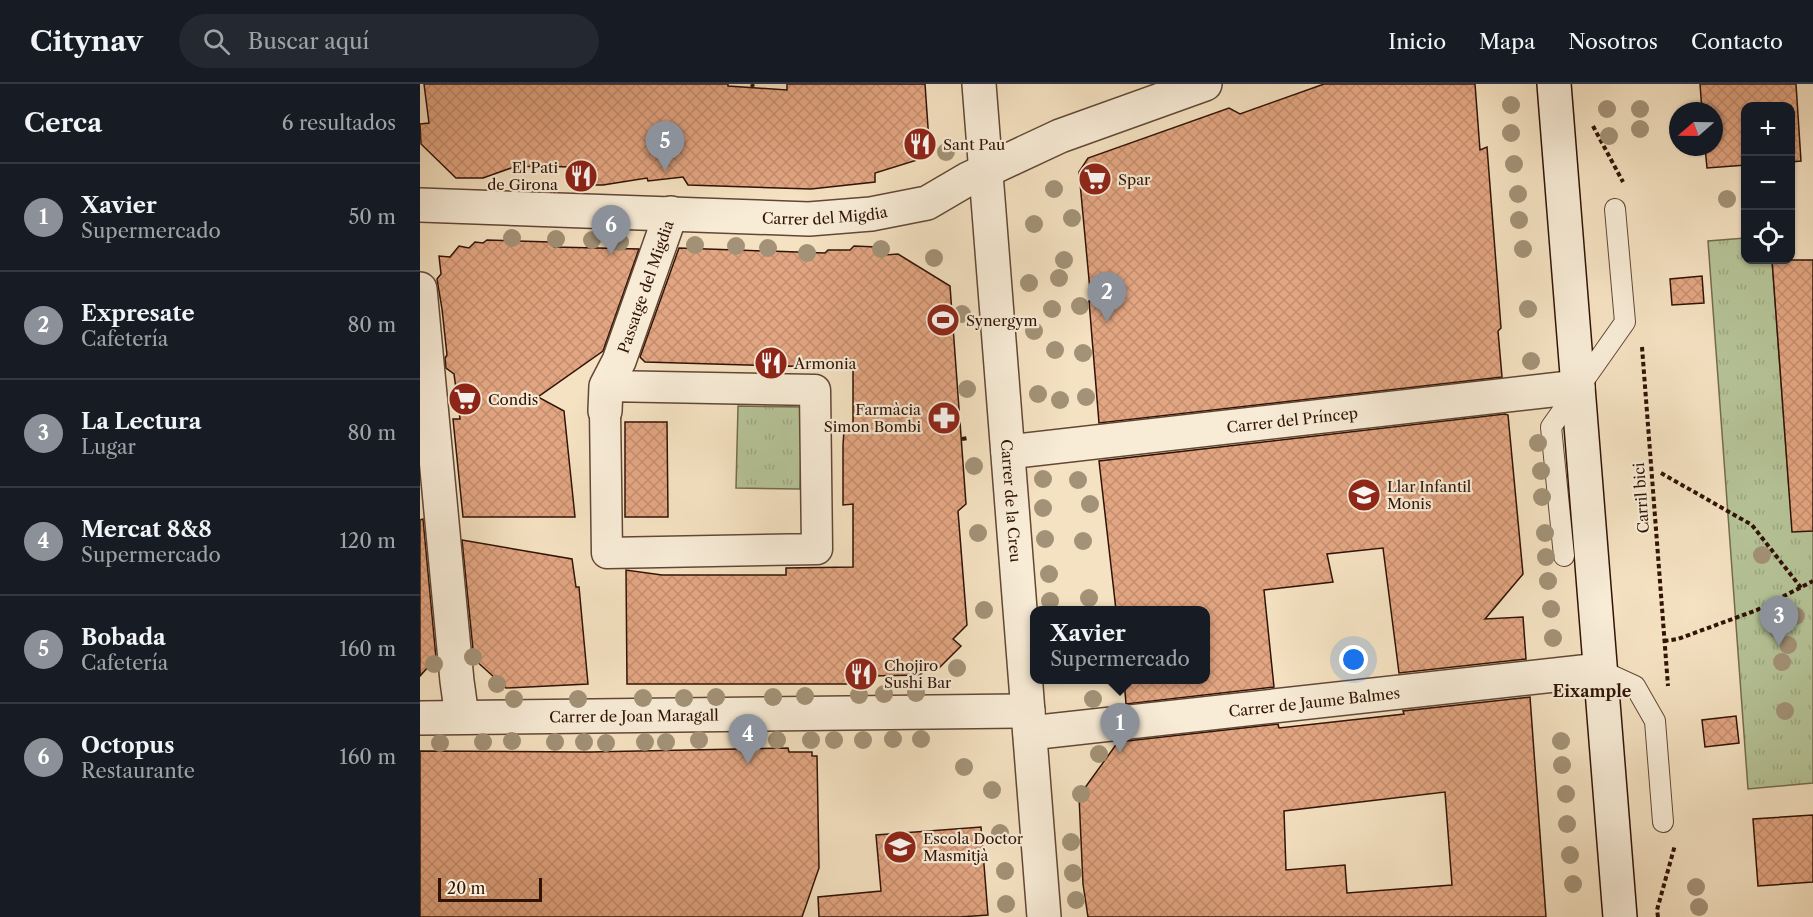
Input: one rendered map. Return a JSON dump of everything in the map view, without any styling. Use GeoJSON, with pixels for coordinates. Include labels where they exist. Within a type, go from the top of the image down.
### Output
{"type":"FeatureCollection","features":[{"type":"Feature","properties":{"kind":"street","name":"Carrer de la Creu"},"geometry":{"type":"LineString","coordinates":[[979,84],[1044,917]]}},
{"type":"Feature","properties":{"kind":"street","name":"Carrer del Migdia"},"geometry":{"type":"LineString","coordinates":[[420,205],[809,219],[871,213],[927,203],[985,171],[1060,136],[1205,84]]}},
{"type":"Feature","properties":{"kind":"street"},"geometry":{"type":"LineString","coordinates":[[1554,84],[1620,917]]}},
{"type":"Feature","properties":{"kind":"street","name":"Passatge del Migdia"},"geometry":{"type":"LineString","coordinates":[[611,395],[671,213]]}},
{"type":"Feature","properties":{"kind":"street"},"geometry":{"type":"LineString","coordinates":[[420,289],[456,681],[462,717]]}},
{"type":"Feature","properties":{"kind":"street","name":"Carrer del Príncep"},"geometry":{"type":"LineString","coordinates":[[1008,452],[1578,387]]}},
{"type":"Feature","properties":{"kind":"street"},"geometry":{"type":"LineString","coordinates":[[815,390],[817,549],[607,553],[611,395],[815,390]]}},
{"type":"Feature","properties":{"kind":"street","name":"Carrer de Jaume Balmes"},"geometry":{"type":"LineString","coordinates":[[1029,722],[1600,670]]}},
{"type":"Feature","properties":{"kind":"street","name":"Carrer de Joan Maragall"},"geometry":{"type":"LineString","coordinates":[[420,718],[1029,722]]}},
{"type":"Feature","properties":{"kind":"lane"},"geometry":{"type":"LineString","coordinates":[[1564,556],[1551,427],[1625,322],[1615,209]]}},
{"type":"Feature","properties":{"kind":"lane"},"geometry":{"type":"LineString","coordinates":[[1600,670],[1635,686],[1655,721],[1671,828]]}},
{"type":"Feature","properties":{"kind":"path"},"geometry":{"type":"LineString","coordinates":[[1592,116],[1593,126],[1626,187]]}},
{"type":"Feature","properties":{"kind":"path","name":"Carril bici"},"geometry":{"type":"LineString","coordinates":[[1642,339],[1668,687]]}},
{"type":"Feature","properties":{"kind":"path"},"geometry":{"type":"LineString","coordinates":[[962,439],[968,438]]}},
{"type":"Feature","properties":{"kind":"path"},"geometry":{"type":"LineString","coordinates":[[1662,473],[1752,525],[1802,589]]}},
{"type":"Feature","properties":{"kind":"path"},"geometry":{"type":"LineString","coordinates":[[1664,641],[1678,639],[1757,610],[1802,589],[1813,581]]}},
{"type":"Feature","properties":{"kind":"path"},"geometry":{"type":"LineString","coordinates":[[1658,917],[1657,910],[1671,828]]}},
{"type":"Feature","properties":{"kind":"green space"},"geometry":{"type":"Polygon","coordinates":[[[1741,238],[1741,264],[1772,264],[1789,489],[1813,488],[1813,783],[1748,789],[1708,241],[1741,238]]]}},
{"type":"Feature","properties":{"kind":"green space"},"geometry":{"type":"Polygon","coordinates":[[[738,406],[802,407],[800,489],[736,488],[738,406]]]}},
{"type":"Feature","properties":{"kind":"building"},"geometry":{"type":"Polygon","coordinates":[[[424,84],[728,84],[728,86],[787,90],[787,84],[925,84],[930,156],[875,173],[875,182],[811,189],[688,185],[683,177],[648,181],[647,178],[603,185],[571,185],[569,167],[542,166],[514,167],[483,178],[456,178],[421,144],[420,124],[429,123],[424,84]]]}},
{"type":"Feature","properties":{"kind":"building"},"geometry":{"type":"Polygon","coordinates":[[[1324,84],[1475,84],[1480,150],[1487,147],[1501,328],[1498,331],[1502,377],[1099,423],[1079,172],[1088,158],[1229,108],[1240,114],[1324,84]]]}},
{"type":"Feature","properties":{"kind":"building"},"geometry":{"type":"Polygon","coordinates":[[[1700,84],[1796,84],[1801,161],[1795,162],[1795,102],[1741,102],[1741,165],[1707,168],[1706,156],[1723,156],[1723,102],[1701,102],[1700,84]]]}},
{"type":"Feature","properties":{"kind":"building"},"geometry":{"type":"Polygon","coordinates":[[[487,240],[551,242],[554,247],[639,249],[603,351],[538,397],[564,411],[575,517],[463,517],[453,419],[460,419],[454,374],[446,368],[447,355],[437,279],[441,274],[439,256],[450,257],[459,246],[469,248],[475,242],[483,243],[487,240]]]}},
{"type":"Feature","properties":{"kind":"building"},"geometry":{"type":"Polygon","coordinates":[[[854,246],[877,247],[885,255],[898,254],[950,286],[966,504],[958,511],[967,625],[953,639],[961,646],[939,668],[932,662],[920,675],[870,676],[870,684],[627,684],[626,570],[662,575],[786,575],[786,568],[853,567],[853,504],[843,505],[843,445],[844,430],[853,430],[853,368],[645,362],[640,357],[679,248],[825,253],[828,250],[850,250],[854,246]]]}},
{"type":"Feature","properties":{"kind":"building"},"geometry":{"type":"Polygon","coordinates":[[[1795,260],[1813,260],[1813,531],[1792,532],[1772,264],[1795,264],[1795,260]]]}},
{"type":"Feature","properties":{"kind":"building"},"geometry":{"type":"Polygon","coordinates":[[[1702,276],[1704,303],[1672,305],[1670,279],[1702,276]]]}},
{"type":"Feature","properties":{"kind":"building"},"geometry":{"type":"Polygon","coordinates":[[[1508,415],[1523,574],[1485,619],[1523,617],[1526,659],[1399,673],[1383,548],[1327,554],[1333,582],[1264,590],[1274,687],[1126,704],[1124,684],[1210,684],[1210,606],[1116,606],[1099,461],[1508,415]]]}},
{"type":"Feature","properties":{"kind":"building"},"geometry":{"type":"Polygon","coordinates":[[[625,422],[667,422],[668,517],[625,517],[625,422]]]}},
{"type":"Feature","properties":{"kind":"building"},"geometry":{"type":"Polygon","coordinates":[[[423,519],[436,658],[420,676],[420,520],[423,519]]]}},
{"type":"Feature","properties":{"kind":"building"},"geometry":{"type":"Polygon","coordinates":[[[462,540],[572,559],[576,587],[579,587],[588,684],[506,688],[474,659],[462,540]]]}},
{"type":"Feature","properties":{"kind":"building"},"geometry":{"type":"Polygon","coordinates":[[[1530,697],[1546,917],[1088,917],[1083,884],[1079,796],[1118,742],[1278,724],[1279,728],[1404,714],[1403,711],[1530,697]],[[1445,792],[1284,811],[1286,870],[1345,865],[1347,893],[1452,885],[1445,792]]]}},
{"type":"Feature","properties":{"kind":"building"},"geometry":{"type":"Polygon","coordinates":[[[1736,716],[1739,743],[1705,747],[1702,720],[1736,716]]]}},
{"type":"Feature","properties":{"kind":"building"},"geometry":{"type":"Polygon","coordinates":[[[788,748],[789,752],[812,752],[812,756],[817,756],[819,868],[802,917],[420,917],[420,751],[589,752],[788,748]]]}},
{"type":"Feature","properties":{"kind":"building"},"geometry":{"type":"Polygon","coordinates":[[[1813,815],[1813,882],[1758,886],[1753,819],[1813,815]]]}},
{"type":"Feature","properties":{"kind":"building"},"geometry":{"type":"Polygon","coordinates":[[[981,827],[988,915],[819,917],[818,897],[881,891],[876,835],[981,827]]]}},
{"type":"Feature","properties":{"kind":"place","name":"Sant Pau"},"geometry":{"type":"Point","coordinates":[920,144]}},
{"type":"Feature","properties":{"kind":"place","name":"Bobada"},"geometry":{"type":"Point","coordinates":[665,171]}},
{"type":"Feature","properties":{"kind":"place","name":"El Pati de Girona"},"geometry":{"type":"Point","coordinates":[581,176]}},
{"type":"Feature","properties":{"kind":"place","name":"Spar"},"geometry":{"type":"Point","coordinates":[1095,179]}},
{"type":"Feature","properties":{"kind":"place","name":"Octopus"},"geometry":{"type":"Point","coordinates":[611,255]}},
{"type":"Feature","properties":{"kind":"place","name":"Synergym"},"geometry":{"type":"Point","coordinates":[943,320]}},
{"type":"Feature","properties":{"kind":"place","name":"Expresate"},"geometry":{"type":"Point","coordinates":[1107,322]}},
{"type":"Feature","properties":{"kind":"place","name":"Armonia"},"geometry":{"type":"Point","coordinates":[771,363]}},
{"type":"Feature","properties":{"kind":"place","name":"Condis"},"geometry":{"type":"Point","coordinates":[465,399]}},
{"type":"Feature","properties":{"kind":"place","name":"Farmàcia Simon Bombi"},"geometry":{"type":"Point","coordinates":[944,418]}},
{"type":"Feature","properties":{"kind":"place","name":"Llar Infantil Monis"},"geometry":{"type":"Point","coordinates":[1364,495]}},
{"type":"Feature","properties":{"kind":"place","name":"La Lectura"},"geometry":{"type":"Point","coordinates":[1779,646]}},
{"type":"Feature","properties":{"kind":"place","name":"Chojiro Sushi Bar"},"geometry":{"type":"Point","coordinates":[861,674]}},
{"type":"Feature","properties":{"kind":"place","name":"Xavier"},"geometry":{"type":"Point","coordinates":[1120,753]}},
{"type":"Feature","properties":{"kind":"place","name":"Mercat 8&8"},"geometry":{"type":"Point","coordinates":[748,764]}},
{"type":"Feature","properties":{"kind":"place","name":"Escola Doctor Masmitjà"},"geometry":{"type":"Point","coordinates":[900,847]}},
{"type":"Feature","properties":{"kind":"district","name":"Eixample"},"geometry":{"type":"Point","coordinates":[1592,691]}}]}
